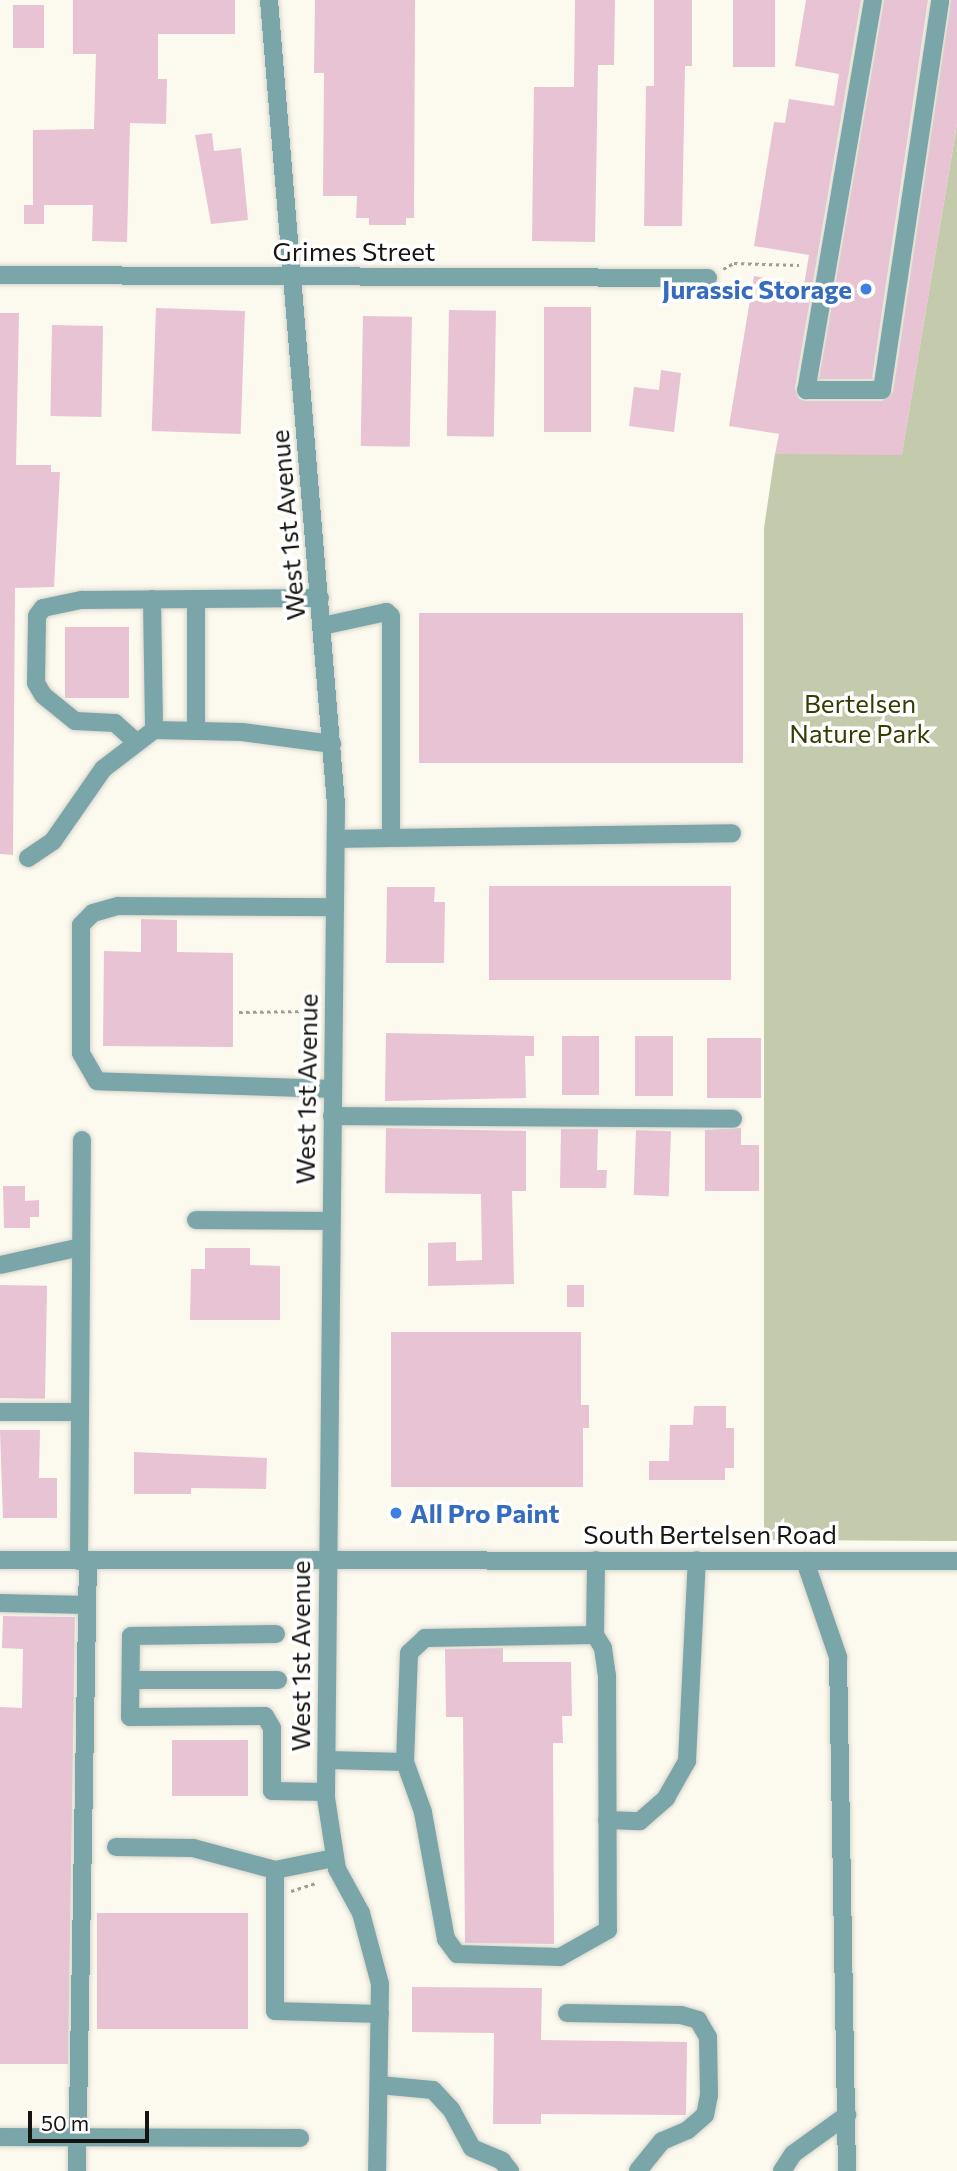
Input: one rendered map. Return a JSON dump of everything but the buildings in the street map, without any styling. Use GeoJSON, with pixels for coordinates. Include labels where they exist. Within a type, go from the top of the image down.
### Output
{"type":"FeatureCollection","features":[{"type":"Feature","properties":{"kind":"street","name":"West 1st Avenue"},"geometry":{"type":"LineString","coordinates":[[269,0],[332,744],[336,839],[326,1561],[326,1792],[334,1858],[374,1950],[380,2014],[377,2171]]}},
{"type":"Feature","properties":{"kind":"street"},"geometry":{"type":"LineString","coordinates":[[873,0],[806,390],[882,390],[940,0]]}},
{"type":"Feature","properties":{"kind":"street","name":"Grimes Street"},"geometry":{"type":"LineString","coordinates":[[0,275],[708,278]]}},
{"type":"Feature","properties":{"kind":"street"},"geometry":{"type":"LineString","coordinates":[[135,741],[115,723],[75,722],[43,695],[36,683],[37,616],[43,608],[82,600],[320,598]]}},
{"type":"Feature","properties":{"kind":"street"},"geometry":{"type":"LineString","coordinates":[[152,599],[154,730]]}},
{"type":"Feature","properties":{"kind":"street"},"geometry":{"type":"LineString","coordinates":[[196,599],[197,731]]}},
{"type":"Feature","properties":{"kind":"street"},"geometry":{"type":"LineString","coordinates":[[322,626],[358,622],[386,612],[391,616],[391,838]]}},
{"type":"Feature","properties":{"kind":"street"},"geometry":{"type":"LineString","coordinates":[[28,858],[53,841],[103,769],[135,741],[154,730],[197,731],[332,744]]}},
{"type":"Feature","properties":{"kind":"street"},"geometry":{"type":"LineString","coordinates":[[336,839],[732,833]]}},
{"type":"Feature","properties":{"kind":"street"},"geometry":{"type":"LineString","coordinates":[[332,1089],[97,1082],[81,1053],[81,925],[93,913],[118,906],[335,907]]}},
{"type":"Feature","properties":{"kind":"street"},"geometry":{"type":"LineString","coordinates":[[332,1116],[733,1119]]}},
{"type":"Feature","properties":{"kind":"street"},"geometry":{"type":"LineString","coordinates":[[76,2171],[87,1605],[80,1412],[82,1140]]}},
{"type":"Feature","properties":{"kind":"street"},"geometry":{"type":"LineString","coordinates":[[196,1220],[331,1221]]}},
{"type":"Feature","properties":{"kind":"street"},"geometry":{"type":"LineString","coordinates":[[0,1265],[81,1247]]}},
{"type":"Feature","properties":{"kind":"street"},"geometry":{"type":"LineString","coordinates":[[0,1412],[80,1412]]}},
{"type":"Feature","properties":{"kind":"street","name":"South Bertelsen Road"},"geometry":{"type":"LineString","coordinates":[[0,1560],[957,1561]]}},
{"type":"Feature","properties":{"kind":"street"},"geometry":{"type":"LineString","coordinates":[[595,1635],[425,1638],[409,1653],[405,1762],[423,1812],[446,1939],[457,1954],[560,1957],[608,1930],[607,1675],[603,1648],[595,1635],[596,1560]]}},
{"type":"Feature","properties":{"kind":"street"},"geometry":{"type":"LineString","coordinates":[[607,1820],[640,1821],[666,1798],[687,1761],[697,1560]]}},
{"type":"Feature","properties":{"kind":"street"},"geometry":{"type":"LineString","coordinates":[[805,1561],[838,1657],[847,2171]]}},
{"type":"Feature","properties":{"kind":"street"},"geometry":{"type":"LineString","coordinates":[[0,1603],[87,1605]]}},
{"type":"Feature","properties":{"kind":"street"},"geometry":{"type":"LineString","coordinates":[[276,1634],[131,1636],[130,1717],[265,1716],[272,1728],[272,1791],[326,1792]]}},
{"type":"Feature","properties":{"kind":"street"},"geometry":{"type":"LineString","coordinates":[[131,1680],[278,1680]]}},
{"type":"Feature","properties":{"kind":"street"},"geometry":{"type":"LineString","coordinates":[[327,1760],[405,1762]]}},
{"type":"Feature","properties":{"kind":"street"},"geometry":{"type":"LineString","coordinates":[[116,1847],[193,1847],[275,1870],[334,1858]]}},
{"type":"Feature","properties":{"kind":"street"},"geometry":{"type":"LineString","coordinates":[[275,1870],[275,2011],[380,2014]]}},
{"type":"Feature","properties":{"kind":"street"},"geometry":{"type":"LineString","coordinates":[[567,2013],[681,2015],[698,2020],[708,2037],[709,2095],[705,2115],[688,2130],[662,2141],[638,2171]]}},
{"type":"Feature","properties":{"kind":"street"},"geometry":{"type":"LineString","coordinates":[[379,2085],[433,2090],[442,2097],[472,2148],[502,2161],[510,2171]]}},
{"type":"Feature","properties":{"kind":"street"},"geometry":{"type":"LineString","coordinates":[[782,2171],[793,2154],[847,2115]]}},
{"type":"Feature","properties":{"kind":"street"},"geometry":{"type":"LineString","coordinates":[[0,2137],[300,2138]]}},
{"type":"Feature","properties":{"kind":"path"},"geometry":{"type":"LineString","coordinates":[[708,278],[734,263],[799,265]]}},
{"type":"Feature","properties":{"kind":"path"},"geometry":{"type":"LineString","coordinates":[[239,1012],[311,1011]]}},
{"type":"Feature","properties":{"kind":"green space","name":"Bertelsen Nature Park"},"geometry":{"type":"Polygon","coordinates":[[[957,124],[957,1541],[764,1540],[764,528],[775,454],[902,454],[957,124]]]}},
{"type":"Feature","properties":{"kind":"place","name":"Jurassic Storage"},"geometry":{"type":"Point","coordinates":[866,289]}},
{"type":"Feature","properties":{"kind":"place","name":"All Pro Paint"},"geometry":{"type":"Point","coordinates":[396,1513]}}]}
